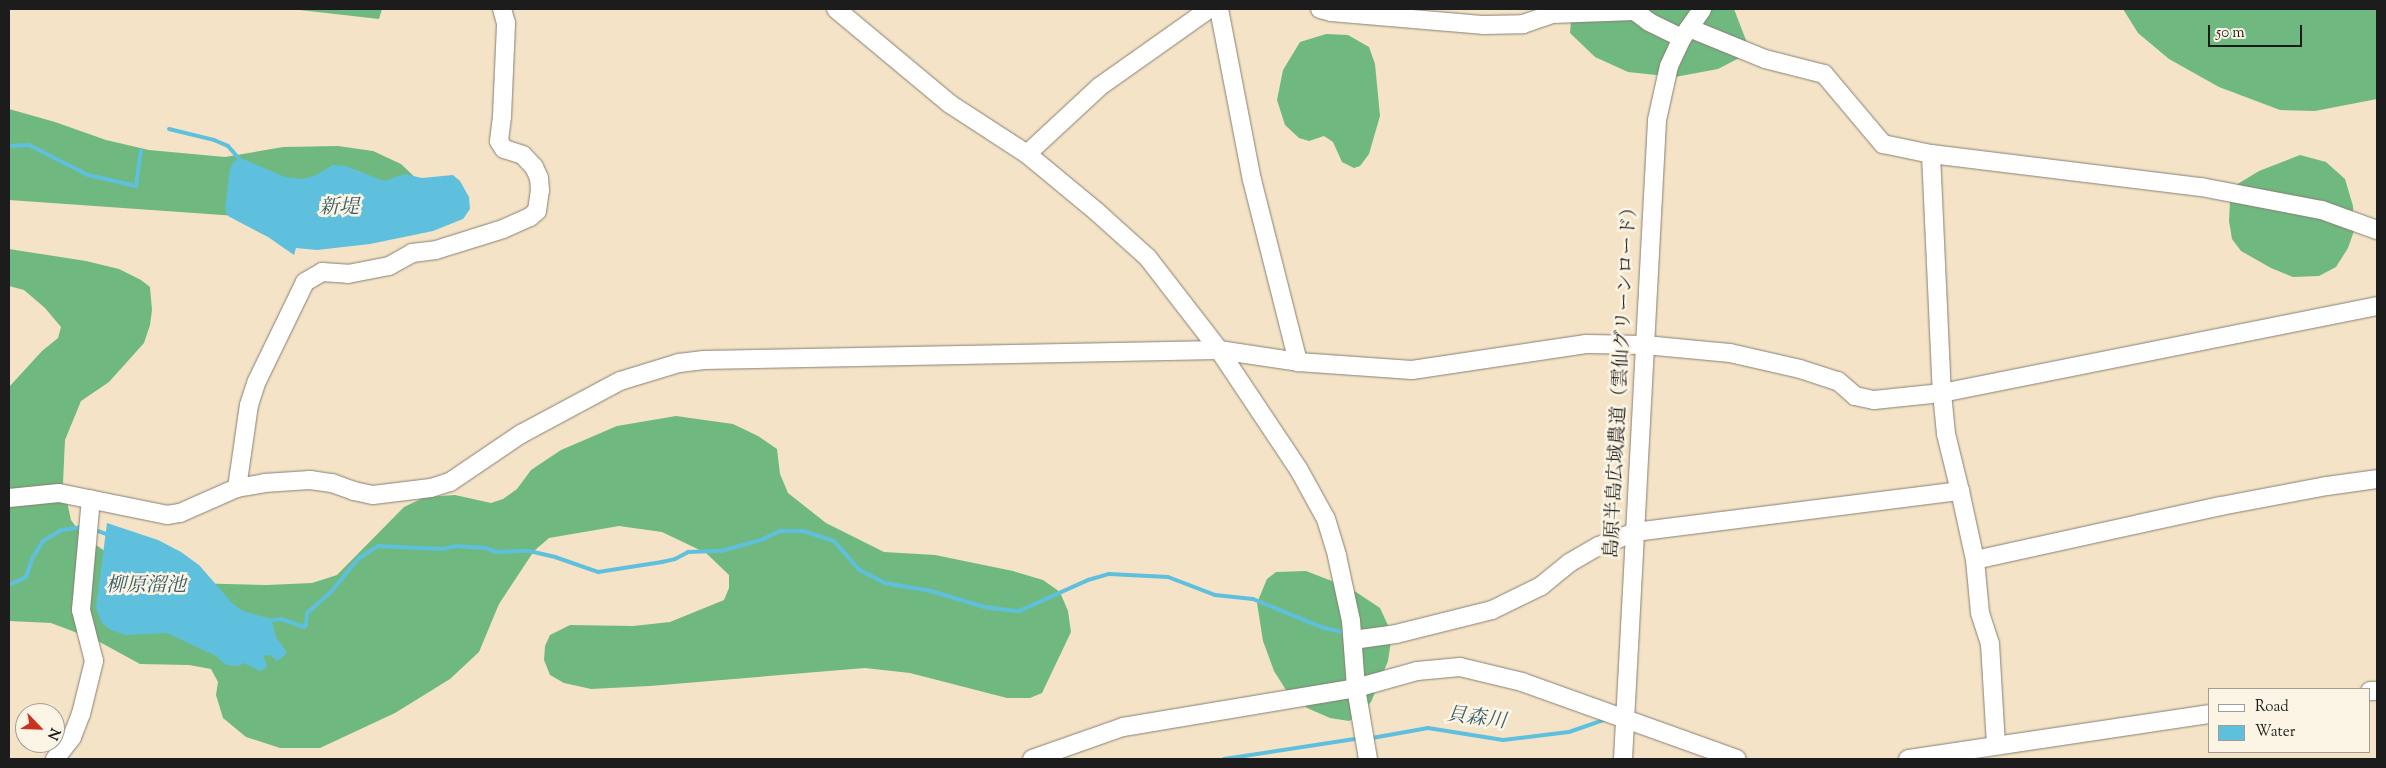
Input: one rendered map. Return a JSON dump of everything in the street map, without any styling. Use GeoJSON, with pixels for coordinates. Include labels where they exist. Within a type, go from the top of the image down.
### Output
{"type":"FeatureCollection","features":[{"type":"Feature","properties":{"kind":"street"},"geometry":{"type":"LineString","coordinates":[[237,488],[252,397],[305,282],[322,272],[348,274],[390,266],[412,253],[436,250],[503,229],[537,211],[540,190],[534,167],[523,155],[504,149],[499,141],[503,108],[506,23],[502,9]]}},
{"type":"Feature","properties":{"kind":"street"},"geometry":{"type":"LineString","coordinates":[[836,9],[950,104],[1027,154],[1098,212],[1148,258],[1220,350],[1299,470],[1326,519],[1351,621],[1356,688],[1368,759]]}},
{"type":"Feature","properties":{"kind":"street"},"geometry":{"type":"LineString","coordinates":[[1027,154],[1099,87],[1210,9]]}},
{"type":"Feature","properties":{"kind":"street"},"geometry":{"type":"LineString","coordinates":[[1219,9],[1252,180],[1298,362]]}},
{"type":"Feature","properties":{"kind":"street"},"geometry":{"type":"LineString","coordinates":[[1320,9],[1331,12],[1484,25],[1522,24],[1552,14],[1633,10],[1650,22],[1766,59],[1824,74],[1883,144],[1931,154],[2201,187],[2322,210],[2377,230]]}},
{"type":"Feature","properties":{"kind":"street","name":"島原半島広域農道（雲仙グリーンロード）"},"geometry":{"type":"LineString","coordinates":[[1623,759],[1657,120],[1669,66],[1685,33],[1702,9]]}},
{"type":"Feature","properties":{"kind":"street"},"geometry":{"type":"LineString","coordinates":[[1931,154],[1942,393],[1946,434],[1975,560],[1980,613],[1990,644],[1996,744]]}},
{"type":"Feature","properties":{"kind":"street"},"geometry":{"type":"LineString","coordinates":[[9,498],[59,493],[167,515],[180,513],[237,488],[310,480],[332,483],[373,495],[431,488],[450,482],[521,434],[620,381],[679,363],[704,360],[987,353],[1220,350],[1298,362],[1412,370],[1586,344],[1645,345],[1730,352],[1838,381],[1855,396],[1874,400],[1942,393],[2377,306]]}},
{"type":"Feature","properties":{"kind":"street"},"geometry":{"type":"LineString","coordinates":[[1975,560],[2221,506],[2326,486],[2377,479]]}},
{"type":"Feature","properties":{"kind":"street"},"geometry":{"type":"LineString","coordinates":[[1352,640],[1396,634],[1492,610],[1541,586],[1569,562],[1599,546],[1635,532],[1960,491]]}},
{"type":"Feature","properties":{"kind":"street"},"geometry":{"type":"LineString","coordinates":[[55,759],[72,737],[81,714],[94,661],[81,610],[91,498]]}},
{"type":"Feature","properties":{"kind":"street"},"geometry":{"type":"LineString","coordinates":[[1032,759],[1123,728],[1356,688],[1417,671],[1460,667],[1522,682],[1737,759]]}},
{"type":"Feature","properties":{"kind":"street"},"geometry":{"type":"LineString","coordinates":[[1908,759],[1996,744],[2208,714]]}},
{"type":"Feature","properties":{"kind":"green space"},"geometry":{"type":"Polygon","coordinates":[[[291,9],[382,9],[379,19],[291,9]]]}},
{"type":"Feature","properties":{"kind":"green space"},"geometry":{"type":"Polygon","coordinates":[[[1572,9],[1734,9],[1749,48],[1743,56],[1718,69],[1675,77],[1628,72],[1595,57],[1570,33],[1572,9]]]}},
{"type":"Feature","properties":{"kind":"green space"},"geometry":{"type":"Polygon","coordinates":[[[2123,9],[2377,9],[2377,99],[2315,111],[2280,110],[2219,87],[2169,59],[2138,33],[2123,9]]]}},
{"type":"Feature","properties":{"kind":"green space"},"geometry":{"type":"Polygon","coordinates":[[[1326,34],[1348,35],[1369,47],[1375,64],[1380,116],[1369,154],[1360,166],[1354,168],[1342,162],[1333,142],[1324,136],[1309,141],[1299,138],[1285,125],[1277,100],[1283,70],[1300,42],[1326,34]]]}},
{"type":"Feature","properties":{"kind":"green space"},"geometry":{"type":"Polygon","coordinates":[[[9,109],[55,122],[106,140],[149,150],[225,157],[283,147],[338,146],[373,151],[401,164],[421,183],[251,217],[9,200],[9,109]]]}},
{"type":"Feature","properties":{"kind":"green space"},"geometry":{"type":"Polygon","coordinates":[[[2300,155],[2326,162],[2345,179],[2353,206],[2354,231],[2348,248],[2336,267],[2319,276],[2293,277],[2271,268],[2241,251],[2232,239],[2229,221],[2230,202],[2236,185],[2259,171],[2300,155]]]}},
{"type":"Feature","properties":{"kind":"green space"},"geometry":{"type":"Polygon","coordinates":[[[9,249],[86,261],[119,269],[141,280],[150,287],[152,310],[150,325],[144,343],[109,382],[81,401],[65,440],[63,483],[71,520],[83,536],[109,554],[189,583],[267,585],[312,583],[337,575],[404,507],[425,497],[455,495],[491,503],[503,499],[517,489],[531,470],[561,450],[617,426],[676,416],[733,424],[758,436],[777,449],[780,474],[788,493],[826,523],[884,552],[935,555],[1013,571],[1043,580],[1060,592],[1068,611],[1071,632],[1042,693],[1030,698],[1007,698],[910,673],[865,668],[650,686],[591,689],[564,683],[550,675],[544,660],[545,646],[550,635],[570,625],[633,626],[670,622],[724,600],[729,588],[729,575],[706,553],[662,532],[619,526],[549,538],[534,551],[499,604],[479,652],[450,679],[395,713],[320,748],[280,748],[246,737],[223,718],[216,695],[218,682],[211,669],[189,665],[140,664],[96,640],[51,623],[9,621],[9,387],[42,351],[58,338],[61,327],[45,308],[24,290],[9,286],[9,249]]]}},
{"type":"Feature","properties":{"kind":"green space"},"geometry":{"type":"Polygon","coordinates":[[[1306,571],[1350,588],[1380,608],[1392,634],[1388,661],[1371,702],[1358,716],[1349,721],[1330,718],[1307,708],[1286,690],[1274,671],[1263,641],[1257,603],[1267,579],[1276,572],[1306,571]]]}},
{"type":"Feature","properties":{"kind":"water","name":"新堤"},"geometry":{"type":"Polygon","coordinates":[[[243,159],[285,177],[302,179],[316,175],[333,165],[346,166],[384,181],[405,174],[422,178],[453,175],[460,181],[469,197],[470,209],[463,219],[433,231],[370,244],[317,250],[296,248],[294,255],[268,237],[228,216],[225,209],[230,169],[234,161],[243,159]]]}},
{"type":"Feature","properties":{"kind":"water","name":"柳原溜池"},"geometry":{"type":"Polygon","coordinates":[[[107,523],[158,540],[181,552],[199,565],[233,604],[243,611],[271,619],[276,637],[287,652],[285,655],[277,661],[270,655],[263,656],[267,665],[265,669],[260,671],[244,663],[238,666],[226,665],[216,656],[167,633],[125,635],[111,630],[102,623],[96,608],[107,523]]]}},
{"type":"Feature","properties":{"kind":"waterway"},"geometry":{"type":"LineString","coordinates":[[169,129],[214,140],[228,146],[240,160]]}},
{"type":"Feature","properties":{"kind":"waterway"},"geometry":{"type":"LineString","coordinates":[[9,146],[29,145],[88,175],[136,186],[141,150]]}},
{"type":"Feature","properties":{"kind":"waterway"},"geometry":{"type":"LineString","coordinates":[[9,585],[26,577],[33,557],[43,541],[61,530],[83,527]]}},
{"type":"Feature","properties":{"kind":"waterway"},"geometry":{"type":"LineString","coordinates":[[92,529],[109,535]]}},
{"type":"Feature","properties":{"kind":"waterway"},"geometry":{"type":"LineString","coordinates":[[268,621],[281,619],[304,627],[306,625],[307,613],[330,593],[359,558],[378,546],[442,549],[456,546],[486,548],[496,552],[529,551],[555,557],[598,572],[662,562],[675,559],[688,552],[721,551],[761,540],[780,531],[803,531],[834,541],[858,569],[884,583],[931,591],[984,607],[1019,611],[1088,580],[1109,574],[1168,577],[1215,595],[1253,599],[1321,627],[1346,633]]}},
{"type":"Feature","properties":{"kind":"waterway","name":"貝森川"},"geometry":{"type":"LineString","coordinates":[[1372,738],[1428,728],[1503,740],[1569,732],[1604,720]]}},
{"type":"Feature","properties":{"kind":"waterway","name":"貝森川"},"geometry":{"type":"LineString","coordinates":[[1224,759],[1354,739]]}}]}
